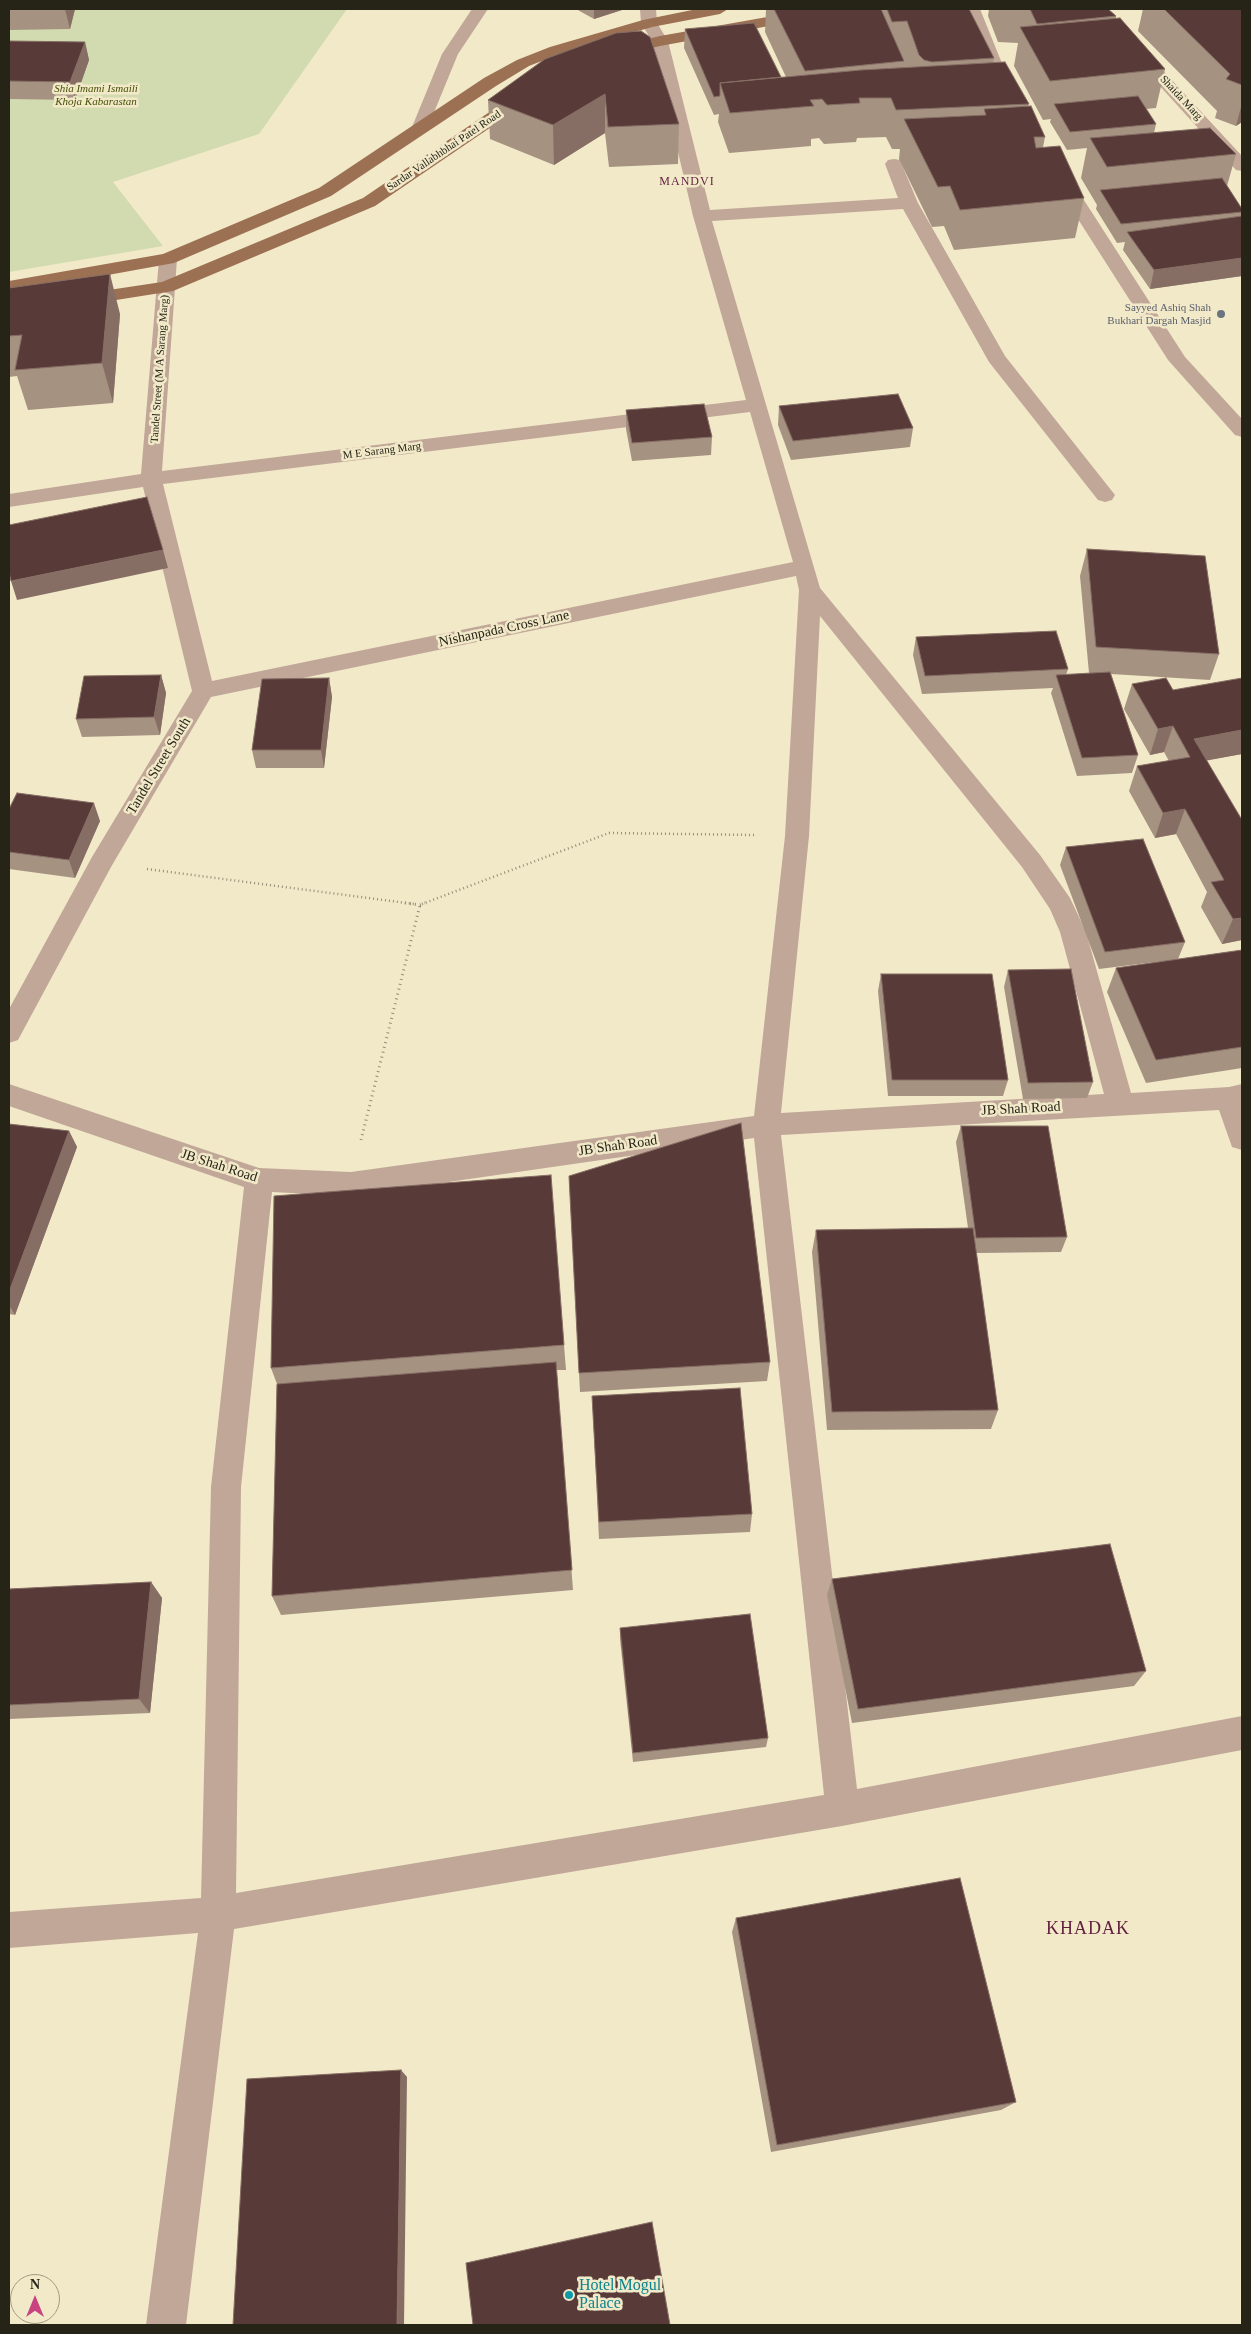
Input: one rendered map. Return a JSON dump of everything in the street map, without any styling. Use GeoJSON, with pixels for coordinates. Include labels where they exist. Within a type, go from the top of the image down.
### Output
{"type":"FeatureCollection","features":[{"type":"Feature","properties":{"kind":"main road"},"geometry":{"type":"LineString","coordinates":[[9,287],[168,259],[325,192],[420,127],[490,82],[523,64],[556,50],[652,24],[720,9]]}},
{"type":"Feature","properties":{"kind":"main road"},"geometry":{"type":"LineString","coordinates":[[602,56],[652,24],[814,15]]}},
{"type":"Feature","properties":{"kind":"main road","name":"Sardar Vallabhbhai Patel Road"},"geometry":{"type":"LineString","coordinates":[[9,311],[166,287],[369,202],[536,88]]}},
{"type":"Feature","properties":{"kind":"street"},"geometry":{"type":"LineString","coordinates":[[420,127],[450,54],[480,9]]}},
{"type":"Feature","properties":{"kind":"street"},"geometry":{"type":"LineString","coordinates":[[972,9],[1006,94],[1016,110]]}},
{"type":"Feature","properties":{"kind":"street","name":"Shaida Marg"},"geometry":{"type":"LineString","coordinates":[[1098,9],[1242,166]]}},
{"type":"Feature","properties":{"kind":"street"},"geometry":{"type":"LineString","coordinates":[[652,24],[702,216],[807,578],[797,836],[766,1124],[842,1809]]}},
{"type":"Feature","properties":{"kind":"street"},"geometry":{"type":"LineString","coordinates":[[1216,137],[1234,135]]}},
{"type":"Feature","properties":{"kind":"street"},"geometry":{"type":"LineString","coordinates":[[894,164],[909,204],[996,358],[1105,495]]}},
{"type":"Feature","properties":{"kind":"street"},"geometry":{"type":"LineString","coordinates":[[1053,167],[1178,360],[1242,431]]}},
{"type":"Feature","properties":{"kind":"street"},"geometry":{"type":"LineString","coordinates":[[702,216],[909,204]]}},
{"type":"Feature","properties":{"kind":"street","name":"Tandel Street (M A Sarang Marg)"},"geometry":{"type":"LineString","coordinates":[[151,479],[168,259]]}},
{"type":"Feature","properties":{"kind":"street","name":"M E Sarang Marg"},"geometry":{"type":"LineString","coordinates":[[9,500],[151,479],[756,405]]}},
{"type":"Feature","properties":{"kind":"street"},"geometry":{"type":"LineString","coordinates":[[151,479],[203,691]]}},
{"type":"Feature","properties":{"kind":"street"},"geometry":{"type":"LineString","coordinates":[[807,578],[1031,861],[1061,905],[1073,932],[1120,1104]]}},
{"type":"Feature","properties":{"kind":"street","name":"Nishanpada Cross Lane"},"geometry":{"type":"LineString","coordinates":[[203,691],[807,578]]}},
{"type":"Feature","properties":{"kind":"street","name":"Tandel Street South"},"geometry":{"type":"LineString","coordinates":[[9,1033],[101,863],[203,691]]}},
{"type":"Feature","properties":{"kind":"street","name":"JB Shah Road"},"geometry":{"type":"LineString","coordinates":[[9,1096],[259,1180],[350,1184],[766,1124],[1236,1096]]}},
{"type":"Feature","properties":{"kind":"street"},"geometry":{"type":"LineString","coordinates":[[1236,1096],[1242,1139]]}},
{"type":"Feature","properties":{"kind":"street"},"geometry":{"type":"LineString","coordinates":[[166,2325],[218,1914],[226,1487],[259,1180]]}},
{"type":"Feature","properties":{"kind":"street"},"geometry":{"type":"LineString","coordinates":[[9,1930],[218,1914],[842,1809],[1242,1733]]}},
{"type":"Feature","properties":{"kind":"path"},"geometry":{"type":"LineString","coordinates":[[101,863],[420,905],[609,833],[797,836]]}},
{"type":"Feature","properties":{"kind":"path"},"geometry":{"type":"LineString","coordinates":[[350,1184],[420,905]]}},
{"type":"Feature","properties":{"kind":"green space","name":"Shia Imami Ismaili Khoja Kabarastan"},"geometry":{"type":"Polygon","coordinates":[[[55,9],[347,9],[259,134],[113,182],[163,246],[9,272],[9,19],[55,9]]]}},
{"type":"Feature","properties":{"kind":"building"},"geometry":{"type":"Polygon","coordinates":[[[774,9],[881,9],[904,61],[805,71],[774,9]]]}},
{"type":"Feature","properties":{"kind":"building"},"geometry":{"type":"Polygon","coordinates":[[[887,9],[969,9],[994,58],[932,62],[924,60],[919,55],[907,21],[892,22],[887,9]]]}},
{"type":"Feature","properties":{"kind":"building"},"geometry":{"type":"Polygon","coordinates":[[[1030,9],[1108,9],[1116,16],[1037,24],[1030,9]]]}},
{"type":"Feature","properties":{"kind":"building"},"geometry":{"type":"Polygon","coordinates":[[[1164,9],[1242,9],[1242,85],[1226,79],[1230,74],[1164,9]]]}},
{"type":"Feature","properties":{"kind":"building"},"geometry":{"type":"Polygon","coordinates":[[[1120,18],[1165,69],[1050,81],[1020,27],[1120,18]]]}},
{"type":"Feature","properties":{"kind":"building"},"geometry":{"type":"Polygon","coordinates":[[[754,23],[781,77],[720,83],[720,96],[714,97],[685,29],[754,23]]]}},
{"type":"Feature","properties":{"kind":"building"},"geometry":{"type":"Polygon","coordinates":[[[641,31],[650,37],[679,124],[608,127],[605,94],[553,125],[488,100],[545,59],[616,33],[641,31]]]}},
{"type":"Feature","properties":{"kind":"building"},"geometry":{"type":"Polygon","coordinates":[[[9,41],[85,42],[70,82],[9,81],[9,41]]]}},
{"type":"Feature","properties":{"kind":"building"},"geometry":{"type":"Polygon","coordinates":[[[1005,62],[1029,104],[896,110],[891,98],[859,98],[860,103],[827,105],[822,99],[810,100],[814,106],[730,113],[720,83],[861,70],[1005,62]]]}},
{"type":"Feature","properties":{"kind":"building"},"geometry":{"type":"Polygon","coordinates":[[[1138,96],[1156,124],[1070,132],[1054,104],[1138,96]]]}},
{"type":"Feature","properties":{"kind":"building"},"geometry":{"type":"Polygon","coordinates":[[[1031,106],[1045,137],[1034,137],[1036,148],[1060,146],[1084,198],[960,210],[950,186],[938,187],[904,119],[986,115],[984,109],[1031,106]]]}},
{"type":"Feature","properties":{"kind":"building"},"geometry":{"type":"Polygon","coordinates":[[[1210,128],[1236,154],[1107,167],[1090,138],[1210,128]]]}},
{"type":"Feature","properties":{"kind":"building"},"geometry":{"type":"Polygon","coordinates":[[[1222,178],[1242,209],[1242,212],[1121,224],[1100,190],[1222,178]]]}},
{"type":"Feature","properties":{"kind":"building"},"geometry":{"type":"Polygon","coordinates":[[[1242,216],[1242,258],[1154,270],[1127,232],[1242,216]]]}},
{"type":"Feature","properties":{"kind":"building"},"geometry":{"type":"Polygon","coordinates":[[[110,274],[102,363],[15,370],[22,335],[9,336],[9,288],[110,274]]]}},
{"type":"Feature","properties":{"kind":"building"},"geometry":{"type":"Polygon","coordinates":[[[898,394],[913,428],[793,441],[779,406],[898,394]]]}},
{"type":"Feature","properties":{"kind":"building"},"geometry":{"type":"Polygon","coordinates":[[[704,404],[712,437],[632,443],[626,410],[704,404]]]}},
{"type":"Feature","properties":{"kind":"building"},"geometry":{"type":"Polygon","coordinates":[[[147,497],[163,550],[11,581],[9,572],[9,525],[147,497]]]}},
{"type":"Feature","properties":{"kind":"building"},"geometry":{"type":"Polygon","coordinates":[[[1087,549],[1205,556],[1219,654],[1096,647],[1087,549]]]}},
{"type":"Feature","properties":{"kind":"building"},"geometry":{"type":"Polygon","coordinates":[[[1056,631],[1068,669],[925,676],[916,637],[1056,631]]]}},
{"type":"Feature","properties":{"kind":"building"},"geometry":{"type":"Polygon","coordinates":[[[1110,672],[1138,755],[1082,758],[1056,675],[1110,672]]]}},
{"type":"Feature","properties":{"kind":"building"},"geometry":{"type":"Polygon","coordinates":[[[161,675],[154,717],[76,719],[84,676],[161,675]]]}},
{"type":"Feature","properties":{"kind":"building"},"geometry":{"type":"Polygon","coordinates":[[[329,678],[321,750],[252,750],[262,679],[329,678]]]}},
{"type":"Feature","properties":{"kind":"building"},"geometry":{"type":"Polygon","coordinates":[[[1166,678],[1173,690],[1242,678],[1242,730],[1194,739],[1242,820],[1242,918],[1233,919],[1211,882],[1224,880],[1185,809],[1163,813],[1137,766],[1190,757],[1173,726],[1158,729],[1132,684],[1166,678]]]}},
{"type":"Feature","properties":{"kind":"building"},"geometry":{"type":"Polygon","coordinates":[[[17,793],[94,803],[69,860],[9,852],[9,809],[17,793]]]}},
{"type":"Feature","properties":{"kind":"building"},"geometry":{"type":"Polygon","coordinates":[[[1143,839],[1185,942],[1105,952],[1066,847],[1143,839]]]}},
{"type":"Feature","properties":{"kind":"building"},"geometry":{"type":"Polygon","coordinates":[[[1242,950],[1242,1047],[1156,1060],[1116,968],[1242,950]]]}},
{"type":"Feature","properties":{"kind":"building"},"geometry":{"type":"Polygon","coordinates":[[[1071,969],[1093,1082],[1028,1083],[1008,970],[1071,969]]]}},
{"type":"Feature","properties":{"kind":"building"},"geometry":{"type":"Polygon","coordinates":[[[881,974],[992,974],[1008,1080],[892,1080],[881,974]]]}},
{"type":"Feature","properties":{"kind":"building"},"geometry":{"type":"Polygon","coordinates":[[[741,1123],[770,1362],[579,1373],[569,1176],[741,1123]]]}},
{"type":"Feature","properties":{"kind":"building"},"geometry":{"type":"Polygon","coordinates":[[[9,1124],[69,1131],[9,1292],[9,1124]]]}},
{"type":"Feature","properties":{"kind":"building"},"geometry":{"type":"Polygon","coordinates":[[[961,1126],[1048,1126],[1067,1237],[976,1238],[961,1126]]]}},
{"type":"Feature","properties":{"kind":"building"},"geometry":{"type":"Polygon","coordinates":[[[551,1175],[564,1345],[271,1368],[274,1196],[551,1175]]]}},
{"type":"Feature","properties":{"kind":"building"},"geometry":{"type":"Polygon","coordinates":[[[973,1228],[998,1410],[832,1412],[816,1230],[973,1228]]]}},
{"type":"Feature","properties":{"kind":"building"},"geometry":{"type":"Polygon","coordinates":[[[556,1362],[572,1570],[272,1596],[277,1384],[556,1362]]]}},
{"type":"Feature","properties":{"kind":"building"},"geometry":{"type":"Polygon","coordinates":[[[740,1388],[752,1514],[599,1522],[592,1396],[740,1388]]]}},
{"type":"Feature","properties":{"kind":"building"},"geometry":{"type":"Polygon","coordinates":[[[1110,1544],[1146,1671],[858,1709],[832,1579],[1110,1544]]]}},
{"type":"Feature","properties":{"kind":"building"},"geometry":{"type":"Polygon","coordinates":[[[151,1582],[139,1699],[9,1705],[9,1589],[151,1582]]]}},
{"type":"Feature","properties":{"kind":"building"},"geometry":{"type":"Polygon","coordinates":[[[750,1614],[768,1738],[633,1753],[620,1628],[750,1614]]]}},
{"type":"Feature","properties":{"kind":"building"},"geometry":{"type":"Polygon","coordinates":[[[960,1878],[1016,2102],[777,2145],[736,1918],[960,1878]]]}},
{"type":"Feature","properties":{"kind":"building"},"geometry":{"type":"Polygon","coordinates":[[[401,2070],[397,2325],[233,2325],[247,2079],[401,2070]]]}},
{"type":"Feature","properties":{"kind":"building","name":"Hotel Mogul Palace"},"geometry":{"type":"Polygon","coordinates":[[[652,2222],[670,2325],[473,2325],[466,2263],[652,2222]]]}},
{"type":"Feature","properties":{"kind":"place","name":"Sayyed Ashiq Shah Bukhari Dargah Masjid"},"geometry":{"type":"Point","coordinates":[1221,314]}},
{"type":"Feature","properties":{"kind":"place","name":"Hotel Mogul Palace"},"geometry":{"type":"Point","coordinates":[569,2295]}},
{"type":"Feature","properties":{"kind":"district","name":"MANDVI"},"geometry":{"type":"Point","coordinates":[687,182]}},
{"type":"Feature","properties":{"kind":"district","name":"KHADAK"},"geometry":{"type":"Point","coordinates":[1088,1929]}}]}
